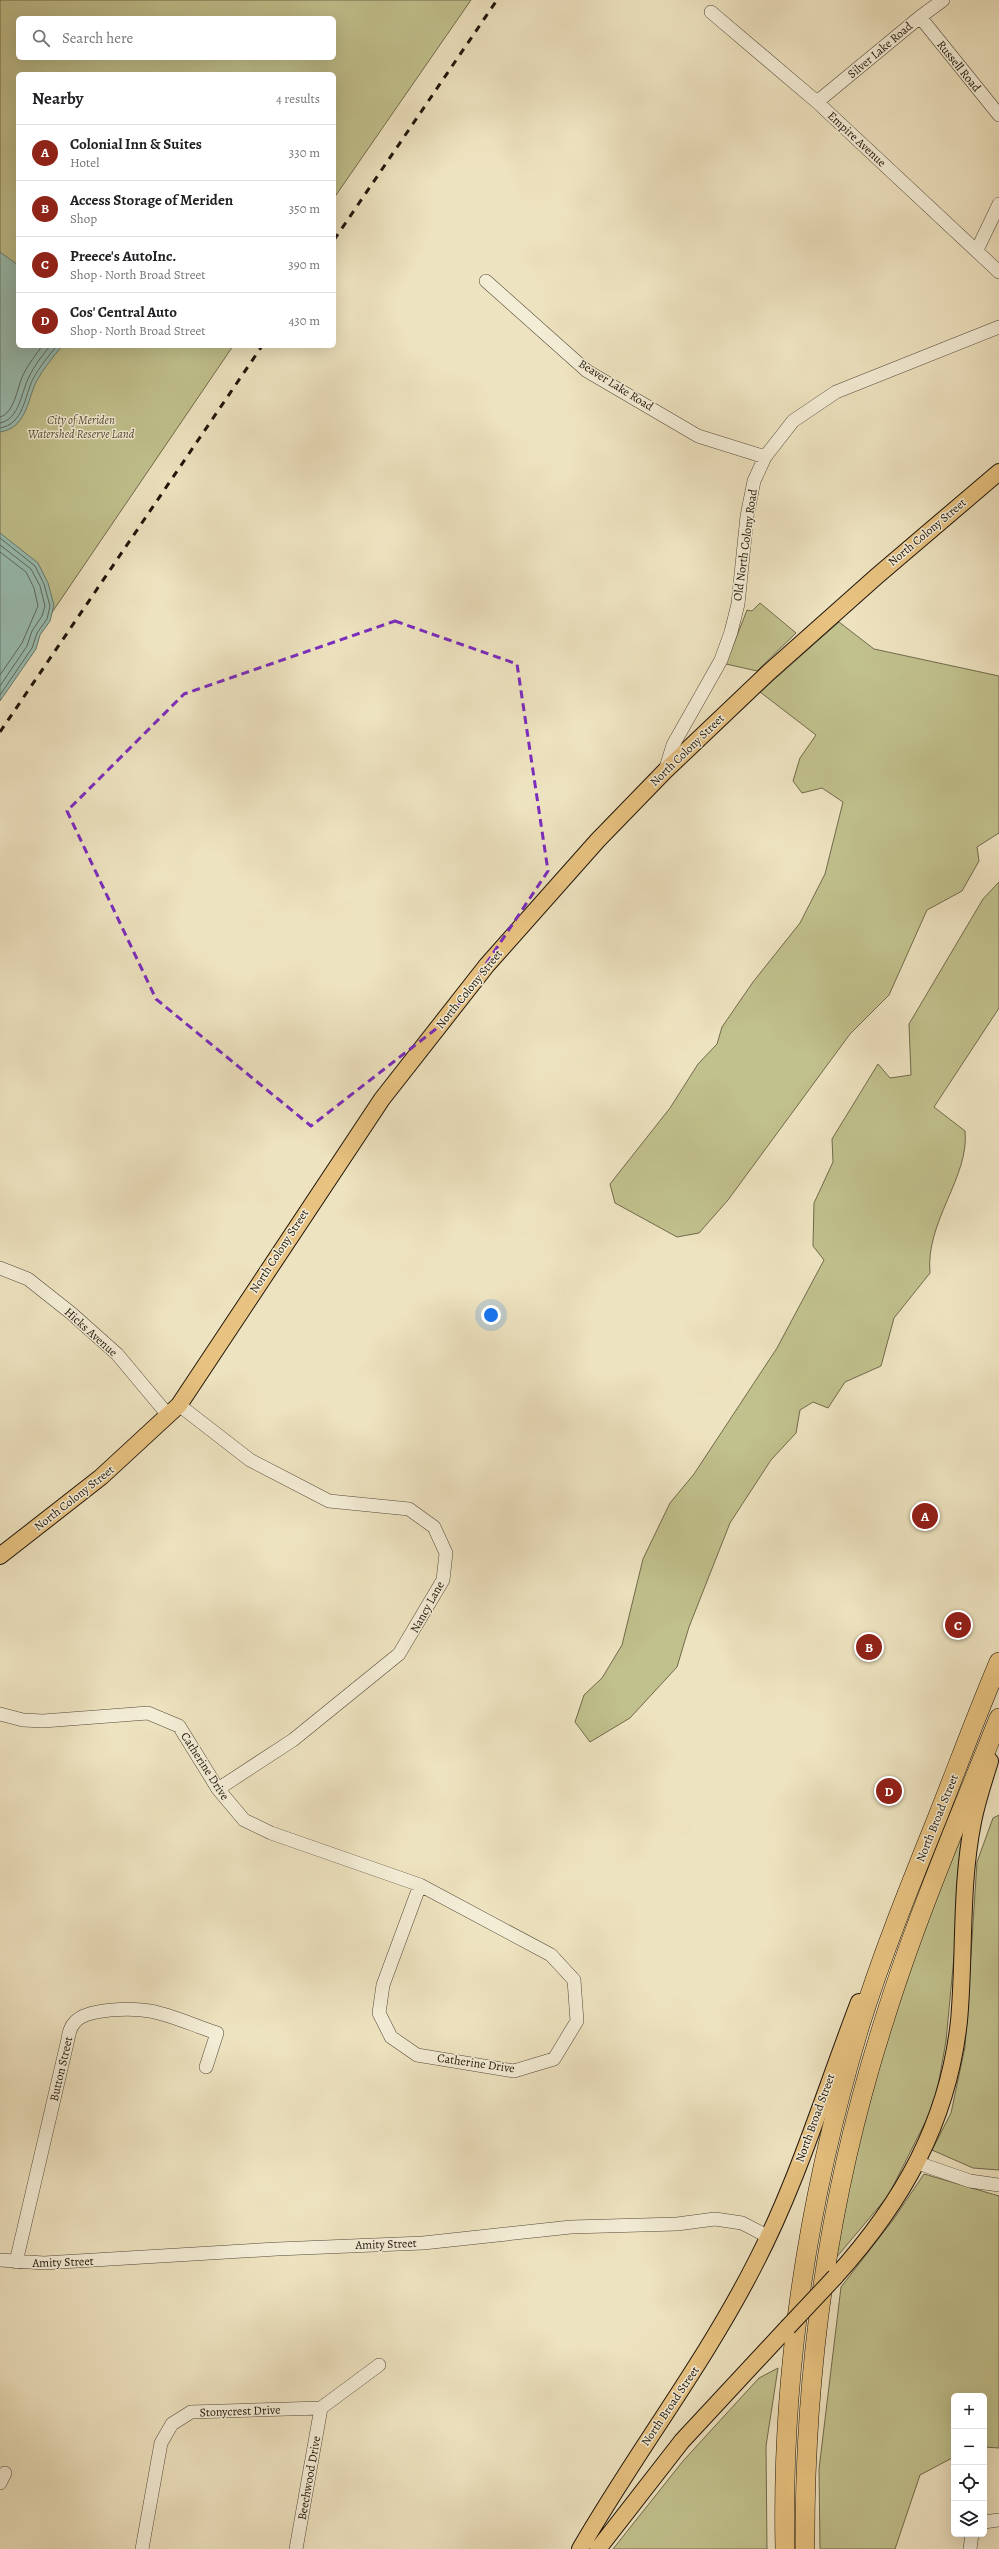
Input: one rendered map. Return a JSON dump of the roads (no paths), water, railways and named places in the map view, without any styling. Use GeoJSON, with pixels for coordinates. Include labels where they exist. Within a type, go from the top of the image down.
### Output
{"type":"FeatureCollection","features":[{"type":"Feature","properties":{"kind":"highway","name":"North Broad Street"},"geometry":{"type":"LineString","coordinates":[[882,1961],[999,1662]]}},
{"type":"Feature","properties":{"kind":"highway"},"geometry":{"type":"LineString","coordinates":[[806,2549],[808,2436],[815,2348],[831,2236],[851,2138],[876,2047],[902,1965],[999,1718]]}},
{"type":"Feature","properties":{"kind":"highway"},"geometry":{"type":"LineString","coordinates":[[785,2549],[788,2410],[794,2348],[806,2258],[820,2183],[838,2105],[860,2026],[882,1961]]}},
{"type":"Feature","properties":{"kind":"main road","name":"North Colony Street"},"geometry":{"type":"LineString","coordinates":[[0,1556],[101,1477],[173,1410],[382,1099],[487,965],[598,840],[665,771],[877,576],[999,472]]}},
{"type":"Feature","properties":{"kind":"main road"},"geometry":{"type":"LineString","coordinates":[[598,2549],[663,2464],[835,2277],[876,2228],[918,2163],[941,2107],[955,2049],[960,2008],[971,1834],[980,1791],[999,1738]]}},
{"type":"Feature","properties":{"kind":"main road","name":"North Broad Street"},"geometry":{"type":"LineString","coordinates":[[580,2549],[641,2449],[711,2343],[769,2237],[793,2180],[863,1992],[882,1961]]}},
{"type":"Feature","properties":{"kind":"main road"},"geometry":{"type":"LineString","coordinates":[[641,2449],[663,2464]]}},
{"type":"Feature","properties":{"kind":"street","name":"Silver Lake Road"},"geometry":{"type":"LineString","coordinates":[[817,102],[920,16],[943,0]]}},
{"type":"Feature","properties":{"kind":"street","name":"Empire Avenue"},"geometry":{"type":"LineString","coordinates":[[711,12],[817,102],[999,272]]}},
{"type":"Feature","properties":{"kind":"street","name":"Russell Road"},"geometry":{"type":"LineString","coordinates":[[920,16],[999,115]]}},
{"type":"Feature","properties":{"kind":"street"},"geometry":{"type":"LineString","coordinates":[[977,250],[999,204]]}},
{"type":"Feature","properties":{"kind":"street","name":"Beaver Lake Road"},"geometry":{"type":"LineString","coordinates":[[486,281],[587,370],[698,436],[765,457]]}},
{"type":"Feature","properties":{"kind":"street","name":"Old North Colony Road"},"geometry":{"type":"LineString","coordinates":[[665,771],[673,745],[721,660],[731,632],[738,604],[747,516],[754,481],[765,457],[793,421],[836,392],[999,327]]}},
{"type":"Feature","properties":{"kind":"street","name":"Hicks Avenue"},"geometry":{"type":"LineString","coordinates":[[0,1268],[28,1279],[71,1313],[117,1354],[173,1410]]}},
{"type":"Feature","properties":{"kind":"street","name":"Nancy Lane"},"geometry":{"type":"LineString","coordinates":[[173,1410],[250,1460],[330,1501],[409,1509],[434,1527],[446,1553],[443,1580],[399,1654],[293,1740],[218,1789]]}},
{"type":"Feature","properties":{"kind":"street","name":"Catherine Drive"},"geometry":{"type":"LineString","coordinates":[[0,1714],[23,1720],[44,1720],[148,1713],[180,1726],[218,1789],[244,1820],[271,1833],[420,1885],[551,1955],[574,1980],[577,2021],[554,2059],[514,2071],[417,2055],[391,2037],[379,2012],[383,1985],[420,1885]]}},
{"type":"Feature","properties":{"kind":"street","name":"Button Street"},"geometry":{"type":"LineString","coordinates":[[16,2262],[68,2039],[74,2022],[88,2015],[136,2010],[164,2014],[217,2034],[206,2067]]}},
{"type":"Feature","properties":{"kind":"street"},"geometry":{"type":"LineString","coordinates":[[918,2163],[970,2181],[999,2185]]}},
{"type":"Feature","properties":{"kind":"street","name":"Amity Street"},"geometry":{"type":"LineString","coordinates":[[0,2260],[16,2262],[75,2262],[277,2249],[423,2243],[571,2227],[677,2224],[715,2219],[742,2223],[769,2237]]}},
{"type":"Feature","properties":{"kind":"street"},"geometry":{"type":"LineString","coordinates":[[321,2408],[379,2365]]}},
{"type":"Feature","properties":{"kind":"street","name":"Stonycrest Drive"},"geometry":{"type":"LineString","coordinates":[[142,2549],[161,2443],[172,2424],[191,2412],[321,2408]]}},
{"type":"Feature","properties":{"kind":"street","name":"Beechwood Drive"},"geometry":{"type":"LineString","coordinates":[[296,2549],[321,2408]]}},
{"type":"Feature","properties":{"kind":"street"},"geometry":{"type":"LineString","coordinates":[[987,2522],[999,2520]]}},
{"type":"Feature","properties":{"kind":"street"},"geometry":{"type":"LineString","coordinates":[[970,2549],[972,2537]]}},
{"type":"Feature","properties":{"kind":"water"},"geometry":{"type":"Polygon","coordinates":[[[0,252],[16,264],[16,348],[60,348],[36,382],[28,406],[20,420],[9,430],[0,432],[0,252]]]}},
{"type":"Feature","properties":{"kind":"water"},"geometry":{"type":"Polygon","coordinates":[[[0,533],[38,563],[48,583],[54,605],[50,621],[40,635],[36,649],[0,701],[0,533]]]}},
{"type":"Feature","properties":{"kind":"railway"},"geometry":{"type":"LineString","coordinates":[[336,237],[497,0]]}},
{"type":"Feature","properties":{"kind":"railway"},"geometry":{"type":"LineString","coordinates":[[0,732],[261,348]]}},
{"type":"Feature","properties":{"kind":"place","name":"Colonial Inn & Suites"},"geometry":{"type":"Point","coordinates":[925,1516]}},
{"type":"Feature","properties":{"kind":"place","name":"Preece's AutoInc."},"geometry":{"type":"Point","coordinates":[958,1625]}},
{"type":"Feature","properties":{"kind":"place","name":"Access Storage of Meriden"},"geometry":{"type":"Point","coordinates":[869,1647]}},
{"type":"Feature","properties":{"kind":"place","name":"Cos' Central Auto"},"geometry":{"type":"Point","coordinates":[889,1791]}},
{"type":"Feature","properties":{"kind":"park label","name":"City of Meriden Watershed Reserve Land"},"geometry":{"type":"Point","coordinates":[81,427]}}]}
